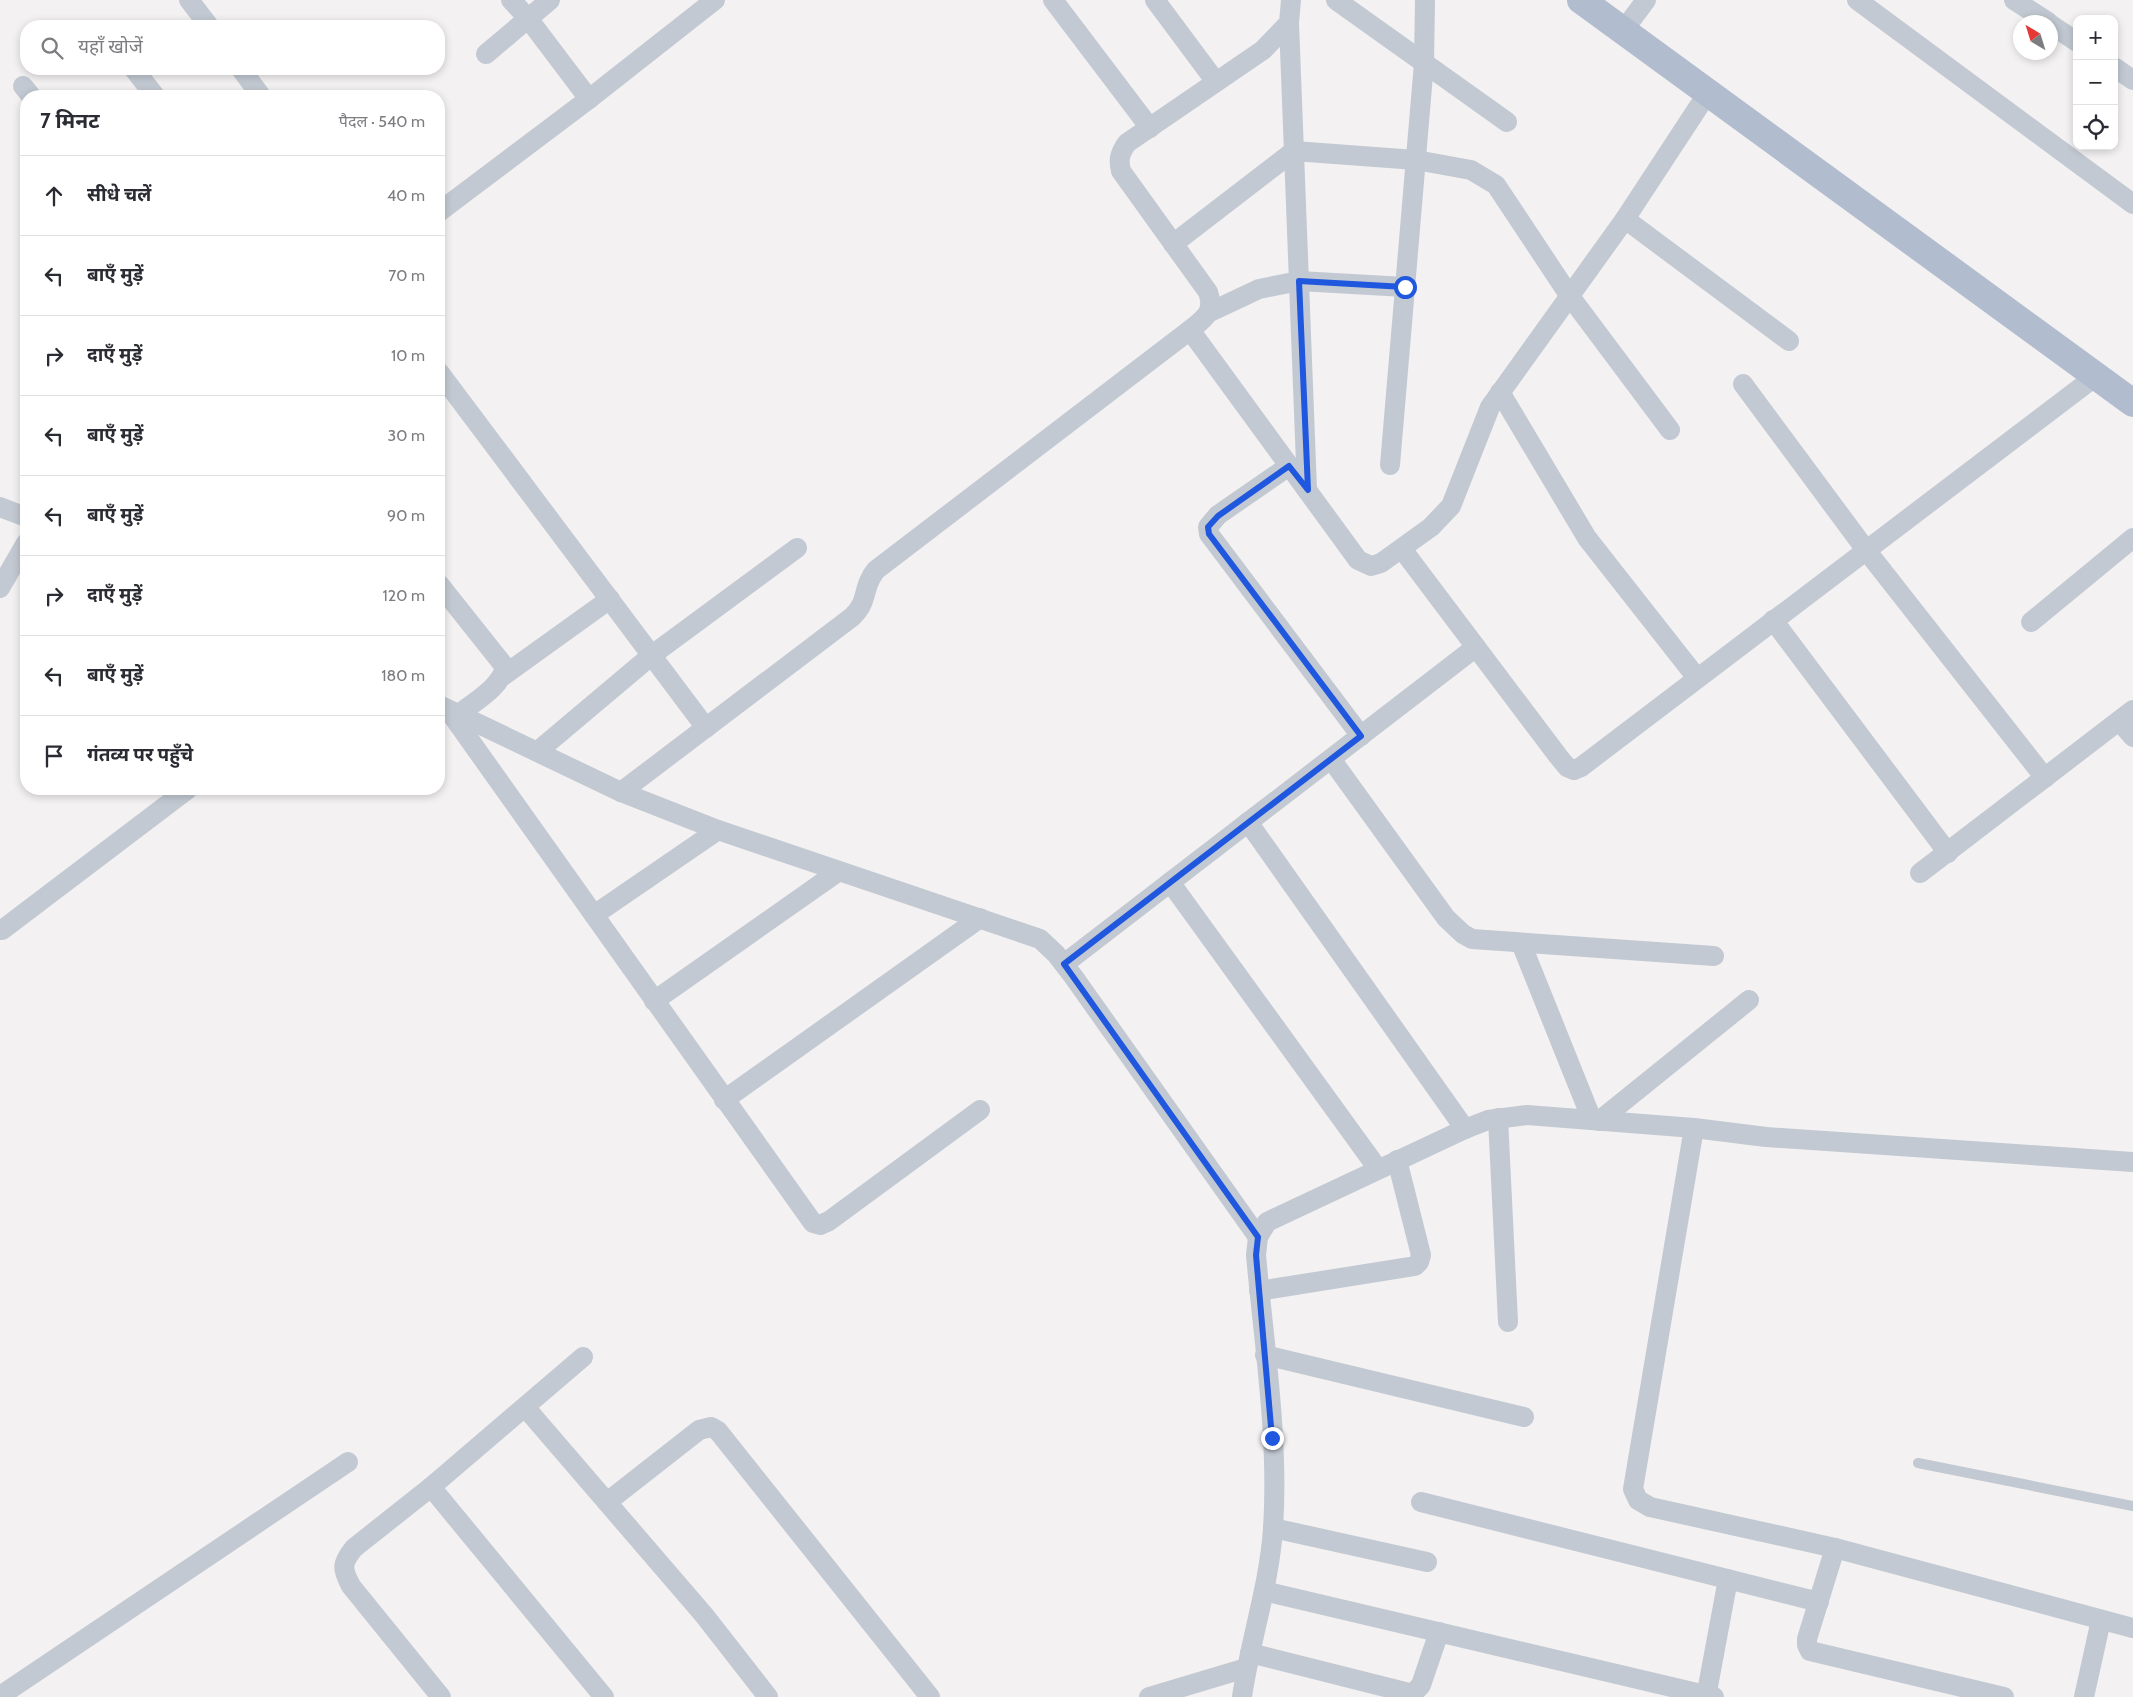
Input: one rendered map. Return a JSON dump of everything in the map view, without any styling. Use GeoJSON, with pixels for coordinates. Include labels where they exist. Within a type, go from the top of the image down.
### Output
{"type":"FeatureCollection","features":[{"type":"Feature","properties":{"kind":"main road"},"geometry":{"type":"LineString","coordinates":[[1582,0],[1707,94],[2133,403]]}},
{"type":"Feature","properties":{"kind":"street"},"geometry":{"type":"LineString","coordinates":[[189,0],[204,20]]}},
{"type":"Feature","properties":{"kind":"street"},"geometry":{"type":"LineString","coordinates":[[511,0],[527,17],[589,100]]}},
{"type":"Feature","properties":{"kind":"street"},"geometry":{"type":"LineString","coordinates":[[486,54],[527,17],[550,0]]}},
{"type":"Feature","properties":{"kind":"street"},"geometry":{"type":"LineString","coordinates":[[445,208],[589,100],[715,0]]}},
{"type":"Feature","properties":{"kind":"street"},"geometry":{"type":"LineString","coordinates":[[1053,0],[1150,128]]}},
{"type":"Feature","properties":{"kind":"street"},"geometry":{"type":"LineString","coordinates":[[1155,0],[1216,82]]}},
{"type":"Feature","properties":{"kind":"street"},"geometry":{"type":"LineString","coordinates":[[1291,0],[1288,23],[1308,490]]}},
{"type":"Feature","properties":{"kind":"street"},"geometry":{"type":"LineString","coordinates":[[1336,0],[1507,122]]}},
{"type":"Feature","properties":{"kind":"street"},"geometry":{"type":"LineString","coordinates":[[1390,465],[1424,63],[1424,0]]}},
{"type":"Feature","properties":{"kind":"street"},"geometry":{"type":"LineString","coordinates":[[1623,31],[1646,0]]}},
{"type":"Feature","properties":{"kind":"street"},"geometry":{"type":"LineString","coordinates":[[1857,0],[2133,204]]}},
{"type":"Feature","properties":{"kind":"street"},"geometry":{"type":"LineString","coordinates":[[2014,0],[2037,15]]}},
{"type":"Feature","properties":{"kind":"street"},"geometry":{"type":"LineString","coordinates":[[1210,312],[1212,303],[1208,292],[1126,178],[1119,162],[1121,152],[1128,143],[1263,50],[1288,23]]}},
{"type":"Feature","properties":{"kind":"street"},"geometry":{"type":"LineString","coordinates":[[2058,29],[2073,39]]}},
{"type":"Feature","properties":{"kind":"street"},"geometry":{"type":"LineString","coordinates":[[2118,71],[2133,80]]}},
{"type":"Feature","properties":{"kind":"street"},"geometry":{"type":"LineString","coordinates":[[139,75],[150,90]]}},
{"type":"Feature","properties":{"kind":"street"},"geometry":{"type":"LineString","coordinates":[[245,75],[257,90]]}},
{"type":"Feature","properties":{"kind":"street"},"geometry":{"type":"LineString","coordinates":[[1190,330],[1289,466],[1364,564],[1371,566],[1381,563],[1431,527],[1451,506],[1482,424],[1500,392],[1625,219],[1707,94]]}},
{"type":"Feature","properties":{"kind":"street"},"geometry":{"type":"LineString","coordinates":[[1174,244],[1294,151],[1416,160],[1471,170],[1496,185],[1569,295],[1670,430]]}},
{"type":"Feature","properties":{"kind":"street"},"geometry":{"type":"LineString","coordinates":[[1625,219],[1789,341]]}},
{"type":"Feature","properties":{"kind":"street"},"geometry":{"type":"LineString","coordinates":[[621,792],[858,612],[865,600],[870,577],[876,570],[1190,330],[1210,312],[1259,289],[1299,281],[1405,287]]}},
{"type":"Feature","properties":{"kind":"street"},"geometry":{"type":"LineString","coordinates":[[1402,549],[1558,756],[1567,767],[1574,770],[1581,767],[2096,376]]}},
{"type":"Feature","properties":{"kind":"street"},"geometry":{"type":"LineString","coordinates":[[445,380],[706,728]]}},
{"type":"Feature","properties":{"kind":"street"},"geometry":{"type":"LineString","coordinates":[[1743,384],[1866,550],[2045,778]]}},
{"type":"Feature","properties":{"kind":"street"},"geometry":{"type":"LineString","coordinates":[[1500,392],[1587,538],[1697,678]]}},
{"type":"Feature","properties":{"kind":"street"},"geometry":{"type":"LineString","coordinates":[[1289,466],[1218,516],[1208,527],[1209,534],[1361,736]]}},
{"type":"Feature","properties":{"kind":"street"},"geometry":{"type":"LineString","coordinates":[[0,507],[20,515]]}},
{"type":"Feature","properties":{"kind":"street"},"geometry":{"type":"LineString","coordinates":[[2031,622],[2133,538]]}},
{"type":"Feature","properties":{"kind":"street"},"geometry":{"type":"LineString","coordinates":[[538,750],[652,655],[797,548]]}},
{"type":"Feature","properties":{"kind":"street"},"geometry":{"type":"LineString","coordinates":[[0,588],[20,553]]}},
{"type":"Feature","properties":{"kind":"street"},"geometry":{"type":"LineString","coordinates":[[445,591],[505,667],[503,676]]}},
{"type":"Feature","properties":{"kind":"street"},"geometry":{"type":"LineString","coordinates":[[448,709],[503,676],[610,598]]}},
{"type":"Feature","properties":{"kind":"street"},"geometry":{"type":"LineString","coordinates":[[1773,620],[1948,853]]}},
{"type":"Feature","properties":{"kind":"street"},"geometry":{"type":"LineString","coordinates":[[1064,964],[1476,647]]}},
{"type":"Feature","properties":{"kind":"street"},"geometry":{"type":"LineString","coordinates":[[448,709],[538,750],[621,792],[718,830],[1040,939],[1064,964],[1258,1237]]}},
{"type":"Feature","properties":{"kind":"street"},"geometry":{"type":"LineString","coordinates":[[448,709],[812,1223],[820,1225],[829,1221],[980,1110]]}},
{"type":"Feature","properties":{"kind":"street"},"geometry":{"type":"LineString","coordinates":[[1920,873],[2126,716],[2133,737]]}},
{"type":"Feature","properties":{"kind":"street"},"geometry":{"type":"LineString","coordinates":[[1331,758],[1453,925],[1472,939],[1714,956]]}},
{"type":"Feature","properties":{"kind":"street"},"geometry":{"type":"LineString","coordinates":[[2,930],[180,795]]}},
{"type":"Feature","properties":{"kind":"street"},"geometry":{"type":"LineString","coordinates":[[1248,822],[1465,1129]]}},
{"type":"Feature","properties":{"kind":"street"},"geometry":{"type":"LineString","coordinates":[[594,916],[718,830]]}},
{"type":"Feature","properties":{"kind":"street"},"geometry":{"type":"LineString","coordinates":[[654,1001],[840,871]]}},
{"type":"Feature","properties":{"kind":"street"},"geometry":{"type":"LineString","coordinates":[[1170,882],[1378,1169]]}},
{"type":"Feature","properties":{"kind":"street"},"geometry":{"type":"LineString","coordinates":[[724,1100],[980,918]]}},
{"type":"Feature","properties":{"kind":"street"},"geometry":{"type":"LineString","coordinates":[[1521,943],[1596,1120]]}},
{"type":"Feature","properties":{"kind":"street"},"geometry":{"type":"LineString","coordinates":[[1596,1120],[1749,1000]]}},
{"type":"Feature","properties":{"kind":"street"},"geometry":{"type":"LineString","coordinates":[[1242,1697],[1248,1660],[1264,1591],[1273,1528],[1272,1438],[1256,1255],[1258,1237],[1267,1222],[1465,1129],[1498,1118],[1527,1115],[1694,1128],[1766,1137],[2133,1162]]}},
{"type":"Feature","properties":{"kind":"street"},"geometry":{"type":"LineString","coordinates":[[1498,1118],[1508,1322]]}},
{"type":"Feature","properties":{"kind":"street"},"geometry":{"type":"LineString","coordinates":[[1694,1128],[1633,1489],[1638,1500],[1650,1507],[1835,1548],[2133,1628]]}},
{"type":"Feature","properties":{"kind":"street"},"geometry":{"type":"LineString","coordinates":[[1259,1291],[1415,1266],[1421,1255],[1397,1160]]}},
{"type":"Feature","properties":{"kind":"street"},"geometry":{"type":"LineString","coordinates":[[1265,1355],[1524,1417]]}},
{"type":"Feature","properties":{"kind":"street"},"geometry":{"type":"LineString","coordinates":[[441,1697],[351,1586],[343,1571],[346,1558],[354,1548],[431,1487],[583,1357]]}},
{"type":"Feature","properties":{"kind":"street"},"geometry":{"type":"LineString","coordinates":[[525,1407],[704,1615],[768,1697]]}},
{"type":"Feature","properties":{"kind":"street"},"geometry":{"type":"LineString","coordinates":[[607,1502],[699,1430],[711,1427],[718,1431],[930,1697]]}},
{"type":"Feature","properties":{"kind":"street"},"geometry":{"type":"LineString","coordinates":[[0,1696],[348,1462]]}},
{"type":"Feature","properties":{"kind":"street"},"geometry":{"type":"LineString","coordinates":[[431,1487],[603,1697]]}},
{"type":"Feature","properties":{"kind":"street"},"geometry":{"type":"LineString","coordinates":[[1421,1502],[1819,1602]]}},
{"type":"Feature","properties":{"kind":"street"},"geometry":{"type":"LineString","coordinates":[[1273,1528],[1426,1562]]}},
{"type":"Feature","properties":{"kind":"street"},"geometry":{"type":"LineString","coordinates":[[1835,1548],[1807,1639],[1806,1645],[1810,1651],[2004,1697]]}},
{"type":"Feature","properties":{"kind":"street"},"geometry":{"type":"LineString","coordinates":[[1264,1591],[1709,1696],[1728,1579]]}},
{"type":"Feature","properties":{"kind":"street"},"geometry":{"type":"LineString","coordinates":[[2084,1697],[2101,1620]]}},
{"type":"Feature","properties":{"kind":"street"},"geometry":{"type":"LineString","coordinates":[[1149,1697],[1248,1660],[1413,1694],[1421,1686],[1439,1632]]}},
{"type":"Feature","properties":{"kind":"lane"},"geometry":{"type":"LineString","coordinates":[[1918,1463],[2133,1506]]}},
{"type":"Feature","properties":{"kind":"route"},"geometry":{"type":"LineString","coordinates":[[1272,1438],[1256,1255],[1258,1237],[1064,964],[1361,736],[1209,534],[1208,527],[1211,521],[1289,466],[1308,490],[1299,281],[1405,287]]}}]}
